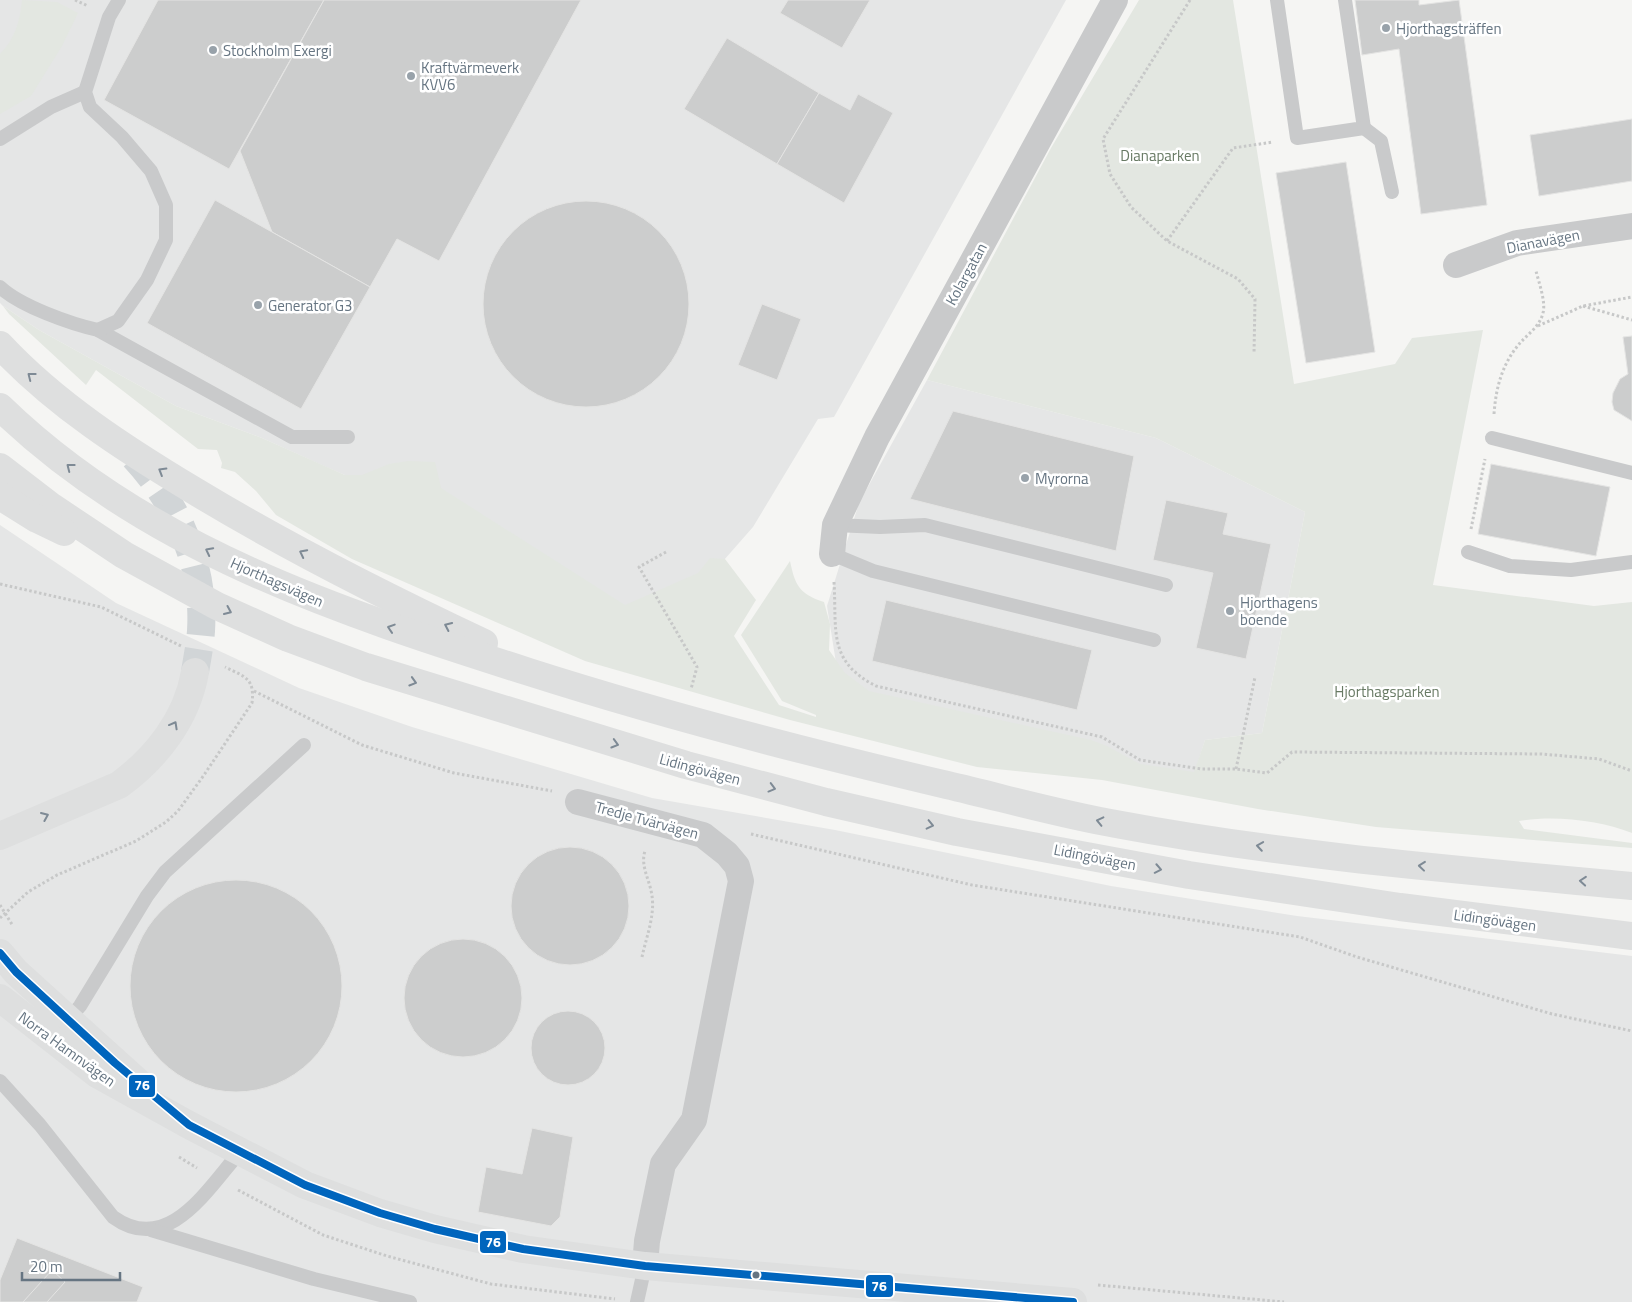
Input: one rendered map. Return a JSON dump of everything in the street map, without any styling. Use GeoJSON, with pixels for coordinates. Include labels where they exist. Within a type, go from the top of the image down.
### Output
{"type":"FeatureCollection","features":[{"type":"Feature","properties":{"kind":"main road"},"geometry":{"type":"LineString","coordinates":[[0,345],[22,369],[98,428],[148,462],[265,533],[402,604],[587,690],[790,748],[1114,824],[1334,857],[1632,886]]}},
{"type":"Feature","properties":{"kind":"main road","name":"Hjorthagsvägen"},"geometry":{"type":"LineString","coordinates":[[0,407],[26,432],[77,473],[162,527],[241,567],[303,596],[381,625],[587,690]]}},
{"type":"Feature","properties":{"kind":"main road"},"geometry":{"type":"LineString","coordinates":[[0,467],[52,507],[124,555]]}},
{"type":"Feature","properties":{"kind":"main road"},"geometry":{"type":"LineString","coordinates":[[0,496],[37,519],[79,540],[124,555]]}},
{"type":"Feature","properties":{"kind":"main road","name":"Lidingövägen"},"geometry":{"type":"LineString","coordinates":[[124,555],[217,606],[288,638],[366,667],[686,765],[826,802],[967,833],[1227,880],[1410,908],[1632,936]]}},
{"type":"Feature","properties":{"kind":"main road"},"geometry":{"type":"LineString","coordinates":[[0,836],[118,784],[132,775],[151,758],[172,729],[183,709],[195,672]]}},
{"type":"Feature","properties":{"kind":"main road","name":"Norra Hamnvägen"},"geometry":{"type":"LineString","coordinates":[[0,953],[16,972],[115,1063],[189,1125]]}},
{"type":"Feature","properties":{"kind":"main road","name":"Norra Hamnvägen"},"geometry":{"type":"LineString","coordinates":[[0,998],[97,1074],[189,1125],[240,1152],[330,1195],[380,1213],[435,1229],[523,1248],[645,1266],[1073,1302]]}},
{"type":"Feature","properties":{"kind":"street","name":"Kolargatan"},"geometry":{"type":"LineString","coordinates":[[832,554],[835,525],[877,437],[1115,0]]}},
{"type":"Feature","properties":{"kind":"street","name":"Dianavägen"},"geometry":{"type":"LineString","coordinates":[[1456,265],[1517,243],[1632,226]]}},
{"type":"Feature","properties":{"kind":"street","name":"Tredje Tvärvägen"},"geometry":{"type":"LineString","coordinates":[[568,797],[703,834],[737,866],[741,881],[694,1120],[664,1164],[645,1266]]}},
{"type":"Feature","properties":{"kind":"lane"},"geometry":{"type":"LineString","coordinates":[[98,330],[118,321],[146,280],[166,240],[166,205],[151,171],[122,136],[90,108],[85,92],[109,18],[119,0]]}},
{"type":"Feature","properties":{"kind":"lane"},"geometry":{"type":"LineString","coordinates":[[1277,0],[1297,138],[1364,128]]}},
{"type":"Feature","properties":{"kind":"lane"},"geometry":{"type":"LineString","coordinates":[[1345,0],[1364,128],[1381,141],[1392,192]]}},
{"type":"Feature","properties":{"kind":"lane"},"geometry":{"type":"LineString","coordinates":[[0,139],[51,107],[85,92]]}},
{"type":"Feature","properties":{"kind":"lane"},"geometry":{"type":"LineString","coordinates":[[0,287],[10,296],[76,325],[98,330],[292,437],[348,437]]}},
{"type":"Feature","properties":{"kind":"lane"},"geometry":{"type":"LineString","coordinates":[[1492,438],[1632,473]]}},
{"type":"Feature","properties":{"kind":"lane"},"geometry":{"type":"LineString","coordinates":[[835,525],[880,527],[925,525],[1166,585]]}},
{"type":"Feature","properties":{"kind":"lane"},"geometry":{"type":"LineString","coordinates":[[1468,552],[1510,566],[1571,570],[1632,562]]}},
{"type":"Feature","properties":{"kind":"lane"},"geometry":{"type":"LineString","coordinates":[[832,554],[873,571],[1154,640]]}},
{"type":"Feature","properties":{"kind":"lane"},"geometry":{"type":"LineString","coordinates":[[68,1020],[112,957],[147,896],[165,872],[304,745]]}},
{"type":"Feature","properties":{"kind":"lane"},"geometry":{"type":"LineString","coordinates":[[0,1081],[40,1125],[113,1217],[125,1226],[148,1229],[314,1279],[410,1302]]}},
{"type":"Feature","properties":{"kind":"lane"},"geometry":{"type":"LineString","coordinates":[[148,1229],[163,1228],[192,1208],[240,1152]]}},
{"type":"Feature","properties":{"kind":"lane"},"geometry":{"type":"LineString","coordinates":[[637,1301],[645,1266]]}},
{"type":"Feature","properties":{"kind":"path"},"geometry":{"type":"LineString","coordinates":[[75,0],[82,3]]}},
{"type":"Feature","properties":{"kind":"path"},"geometry":{"type":"LineString","coordinates":[[1190,0],[1103,139],[1110,174],[1130,207],[1167,241],[1238,279],[1256,299],[1254,354]]}},
{"type":"Feature","properties":{"kind":"path"},"geometry":{"type":"LineString","coordinates":[[1167,241],[1233,148],[1297,138]]}},
{"type":"Feature","properties":{"kind":"path"},"geometry":{"type":"LineString","coordinates":[[1530,241],[1544,312],[1538,326]]}},
{"type":"Feature","properties":{"kind":"path"},"geometry":{"type":"LineString","coordinates":[[1474,508],[1481,468],[1492,438],[1496,392],[1503,369],[1520,344],[1538,326],[1582,306],[1632,297]]}},
{"type":"Feature","properties":{"kind":"path"},"geometry":{"type":"LineString","coordinates":[[1582,306],[1632,320]]}},
{"type":"Feature","properties":{"kind":"path"},"geometry":{"type":"LineString","coordinates":[[666,552],[639,567],[697,667]]}},
{"type":"Feature","properties":{"kind":"path"},"geometry":{"type":"LineString","coordinates":[[832,554],[837,646],[847,666],[863,680],[876,686],[1102,737],[1140,760],[1202,769],[1236,769],[1267,773],[1292,752],[1542,754],[1599,759],[1632,771]]}},
{"type":"Feature","properties":{"kind":"path"},"geometry":{"type":"LineString","coordinates":[[1236,769],[1255,677]]}},
{"type":"Feature","properties":{"kind":"path"},"geometry":{"type":"LineString","coordinates":[[254,691],[362,745],[454,773],[568,797]]}},
{"type":"Feature","properties":{"kind":"path"},"geometry":{"type":"LineString","coordinates":[[742,832],[972,885],[1300,937],[1357,957],[1552,1014],[1632,1031]]}},
{"type":"Feature","properties":{"kind":"path"},"geometry":{"type":"LineString","coordinates":[[642,958],[652,911],[652,896],[646,875]]}},
{"type":"Feature","properties":{"kind":"path"},"geometry":{"type":"LineString","coordinates":[[0,904],[14,928]]}},
{"type":"Feature","properties":{"kind":"path"},"geometry":{"type":"LineString","coordinates":[[491,1284],[637,1301]]}},
{"type":"Feature","properties":{"kind":"shaded area"},"geometry":{"type":"Polygon","coordinates":[[[0,0],[1066,0],[834,417],[818,419],[753,527],[666,626],[353,475],[345,475],[262,438],[176,406],[39,330],[3,306],[0,303],[0,0]]]}},
{"type":"Feature","properties":{"kind":"shaded area"},"geometry":{"type":"Polygon","coordinates":[[[927,380],[1156,438],[1305,512],[1262,733],[1205,740],[1190,787],[846,726],[827,606],[859,503],[927,380]]]}},
{"type":"Feature","properties":{"kind":"shaded area"},"geometry":{"type":"Polygon","coordinates":[[[0,525],[116,603],[299,688],[412,727],[652,798],[835,830],[1111,886],[1297,916],[1632,956],[1632,1302],[0,1302],[0,525]]]}},
{"type":"Feature","properties":{"kind":"green space"},"geometry":{"type":"Polygon","coordinates":[[[22,0],[57,2],[78,13],[62,46],[31,96],[0,114],[0,54],[16,29],[22,0]]]}},
{"type":"Feature","properties":{"kind":"green space"},"geometry":{"type":"Polygon","coordinates":[[[1139,0],[1233,0],[1294,384],[1395,364],[1412,338],[1483,330],[1433,585],[1594,606],[1632,602],[1632,833],[1605,825],[1576,820],[1533,819],[1519,821],[1524,829],[1632,843],[1632,848],[1376,827],[1258,809],[1102,780],[977,767],[790,720],[585,661],[352,559],[276,515],[256,491],[235,472],[221,468],[222,463],[217,450],[198,449],[96,370],[86,385],[9,314],[3,306],[39,330],[176,406],[262,438],[345,475],[362,475],[389,464],[408,461],[435,462],[441,488],[625,605],[698,573],[710,558],[725,559],[756,600],[734,636],[779,705],[816,717],[816,715],[782,701],[741,635],[790,561],[796,582],[804,592],[824,602],[830,624],[829,650],[845,673],[869,691],[1091,740],[1107,746],[1140,764],[1194,772],[1205,740],[1262,733],[1305,512],[1156,438],[927,380],[1051,148],[1139,0]]]}},
{"type":"Feature","properties":{"kind":"building","name":"Stockholm Exergi"},"geometry":{"type":"Polygon","coordinates":[[[158,0],[324,0],[229,169],[104,100],[158,0]]]}},
{"type":"Feature","properties":{"kind":"building","name":"Kraftvärmeverk KVV6"},"geometry":{"type":"Polygon","coordinates":[[[324,0],[581,0],[439,261],[397,239],[370,287],[272,232],[240,151],[324,0]]]}},
{"type":"Feature","properties":{"kind":"building"},"geometry":{"type":"Polygon","coordinates":[[[788,0],[870,0],[842,48],[780,13],[788,0]]]}},
{"type":"Feature","properties":{"kind":"building"},"geometry":{"type":"Polygon","coordinates":[[[1355,0],[1419,0],[1419,5],[1459,0],[1487,205],[1421,214],[1399,49],[1362,55],[1355,0]]]}},
{"type":"Feature","properties":{"kind":"building"},"geometry":{"type":"Polygon","coordinates":[[[727,38],[819,93],[777,164],[684,109],[727,38]]]}},
{"type":"Feature","properties":{"kind":"building"},"geometry":{"type":"Polygon","coordinates":[[[819,93],[850,110],[858,94],[893,113],[844,203],[777,164],[819,93]]]}},
{"type":"Feature","properties":{"kind":"building"},"geometry":{"type":"Polygon","coordinates":[[[1632,119],[1632,181],[1539,196],[1530,135],[1632,119]]]}},
{"type":"Feature","properties":{"kind":"building"},"geometry":{"type":"Polygon","coordinates":[[[1346,162],[1375,352],[1306,363],[1276,173],[1346,162]]]}},
{"type":"Feature","properties":{"kind":"building","name":"Generator G3"},"geometry":{"type":"Polygon","coordinates":[[[215,200],[370,287],[301,409],[147,323],[215,200]]]}},
{"type":"Feature","properties":{"kind":"building"},"geometry":{"type":"Polygon","coordinates":[[[596,201],[626,208],[652,224],[666,238],[682,264],[688,284],[688,324],[682,344],[666,370],[652,384],[626,400],[606,406],[576,407],[546,400],[520,384],[506,370],[490,344],[484,324],[483,294],[490,264],[506,238],[520,224],[546,208],[566,202],[596,201]]]}},
{"type":"Feature","properties":{"kind":"building"},"geometry":{"type":"Polygon","coordinates":[[[762,304],[801,319],[777,380],[738,365],[762,304]]]}},
{"type":"Feature","properties":{"kind":"building"},"geometry":{"type":"Polygon","coordinates":[[[1632,336],[1632,421],[1614,410],[1612,402],[1613,393],[1620,379],[1628,374],[1623,337],[1632,336]]]}},
{"type":"Feature","properties":{"kind":"building","name":"Myrorna"},"geometry":{"type":"Polygon","coordinates":[[[953,411],[1134,456],[1116,551],[910,499],[953,411]]]}},
{"type":"Feature","properties":{"kind":"building"},"geometry":{"type":"Polygon","coordinates":[[[1491,464],[1610,487],[1596,556],[1478,534],[1491,464]]]}},
{"type":"Feature","properties":{"kind":"building","name":"Hjorthagens boende"},"geometry":{"type":"Polygon","coordinates":[[[1166,500],[1228,513],[1223,534],[1271,544],[1246,659],[1196,648],[1213,573],[1153,560],[1166,500]]]}},
{"type":"Feature","properties":{"kind":"building"},"geometry":{"type":"Polygon","coordinates":[[[886,600],[1092,650],[1077,710],[872,661],[886,600]]]}},
{"type":"Feature","properties":{"kind":"building"},"geometry":{"type":"Polygon","coordinates":[[[570,847],[592,852],[603,857],[619,873],[624,884],[629,906],[624,928],[619,939],[603,955],[592,960],[570,965],[548,960],[537,955],[521,939],[516,928],[511,906],[516,884],[521,873],[537,857],[548,852],[570,847]]]}},
{"type":"Feature","properties":{"kind":"building"},"geometry":{"type":"Polygon","coordinates":[[[236,880],[257,882],[276,888],[295,898],[311,911],[324,927],[334,946],[340,965],[342,986],[340,1007],[334,1026],[324,1045],[311,1061],[295,1074],[276,1084],[257,1090],[236,1092],[215,1090],[196,1084],[177,1074],[161,1061],[148,1045],[138,1026],[132,1007],[130,986],[132,965],[138,946],[148,927],[161,911],[177,898],[196,888],[215,882],[236,880]]]}},
{"type":"Feature","properties":{"kind":"building"},"geometry":{"type":"Polygon","coordinates":[[[463,939],[474,940],[496,949],[512,965],[521,987],[521,1009],[512,1031],[496,1047],[474,1056],[463,1057],[452,1056],[430,1047],[414,1031],[405,1009],[404,998],[405,987],[414,965],[430,949],[452,940],[463,939]]]}},
{"type":"Feature","properties":{"kind":"building"},"geometry":{"type":"Polygon","coordinates":[[[568,1011],[582,1014],[594,1022],[602,1034],[605,1048],[602,1062],[594,1074],[582,1082],[568,1085],[554,1082],[542,1074],[534,1062],[531,1048],[534,1034],[542,1022],[554,1014],[568,1011]]]}},
{"type":"Feature","properties":{"kind":"building"},"geometry":{"type":"Polygon","coordinates":[[[532,1128],[573,1137],[560,1217],[551,1226],[478,1212],[486,1167],[522,1174],[532,1128]]]}},
{"type":"Feature","properties":{"kind":"building"},"geometry":{"type":"Polygon","coordinates":[[[17,1238],[143,1287],[137,1302],[0,1302],[0,1280],[17,1238]]]}},
{"type":"Feature","properties":{"kind":"building"},"geometry":{"type":"Polygon","coordinates":[[[52,1270],[65,1282],[47,1302],[23,1302],[52,1270]]]}},
{"type":"Feature","properties":{"kind":"tunnel"},"geometry":{"type":"LineString","coordinates":[[134,457],[164,495],[186,537],[193,560],[201,607],[201,636],[195,672]]}},
{"type":"Feature","properties":{"kind":"transit line","name":"76"},"geometry":{"type":"LineString","coordinates":[[0,953],[16,972],[115,1063],[189,1125],[305,1185],[380,1213],[435,1229],[523,1249],[645,1266],[1073,1302]]}},
{"type":"Feature","properties":{"kind":"place","name":"Hjorthagsträffen"},"geometry":{"type":"Point","coordinates":[1386,28]}},
{"type":"Feature","properties":{"kind":"place","name":"Stockholm Exergi"},"geometry":{"type":"Point","coordinates":[213,50]}},
{"type":"Feature","properties":{"kind":"place","name":"Kraftvärmeverk KVV6"},"geometry":{"type":"Point","coordinates":[411,76]}},
{"type":"Feature","properties":{"kind":"place","name":"Generator G3"},"geometry":{"type":"Point","coordinates":[258,305]}},
{"type":"Feature","properties":{"kind":"place","name":"Myrorna"},"geometry":{"type":"Point","coordinates":[1025,478]}},
{"type":"Feature","properties":{"kind":"place","name":"Hjorthagens boende"},"geometry":{"type":"Point","coordinates":[1230,611]}},
{"type":"Feature","properties":{"kind":"park label","name":"Dianaparken"},"geometry":{"type":"Point","coordinates":[1160,155]}},
{"type":"Feature","properties":{"kind":"park label","name":"Hjorthagsparken"},"geometry":{"type":"Point","coordinates":[1387,691]}}]}
